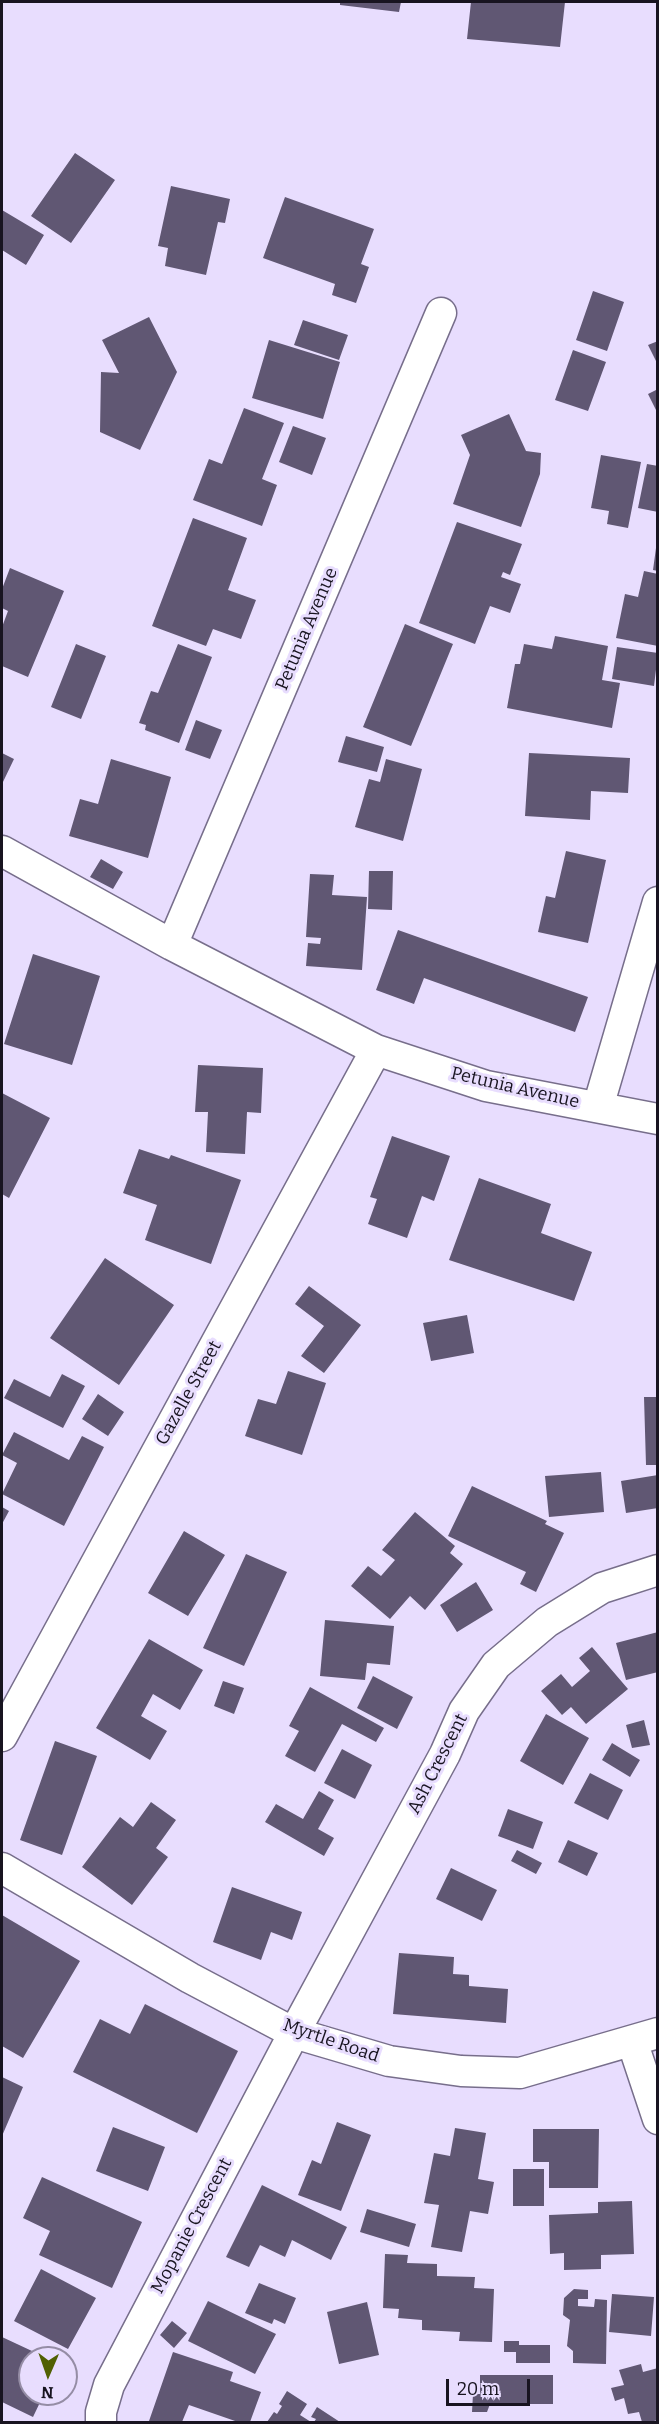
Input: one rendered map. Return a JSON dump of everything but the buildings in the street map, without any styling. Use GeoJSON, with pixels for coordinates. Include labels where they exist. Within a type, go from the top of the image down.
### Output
{"type":"FeatureCollection","features":[{"type":"Feature","properties":{"kind":"street","name":"Petunia Avenue"},"geometry":{"type":"LineString","coordinates":[[172,945],[441,313]]}},
{"type":"Feature","properties":{"kind":"street","name":"Petunia Avenue"},"geometry":{"type":"LineString","coordinates":[[2,851],[172,945],[376,1050],[486,1086],[657,1119]]}},
{"type":"Feature","properties":{"kind":"street","name":"Petunia Avenue"},"geometry":{"type":"LineString","coordinates":[[598,1107],[657,902]]}},
{"type":"Feature","properties":{"kind":"street","name":"Gazelle Street"},"geometry":{"type":"LineString","coordinates":[[2,1736],[376,1050]]}},
{"type":"Feature","properties":{"kind":"street","name":"Ash Crescent"},"geometry":{"type":"LineString","coordinates":[[294,2033],[445,1754],[464,1711],[496,1665],[547,1622],[602,1588],[657,1570]]}},
{"type":"Feature","properties":{"kind":"street","name":"Myrtle Road"},"geometry":{"type":"LineString","coordinates":[[2,1868],[190,1977],[294,2033],[389,2061],[460,2071],[519,2073],[645,2037]]}},
{"type":"Feature","properties":{"kind":"street","name":"Mopanie Crescent"},"geometry":{"type":"LineString","coordinates":[[101,2422],[109,2385],[294,2033]]}},
{"type":"Feature","properties":{"kind":"street"},"geometry":{"type":"LineString","coordinates":[[645,2037],[657,2119]]}}]}
